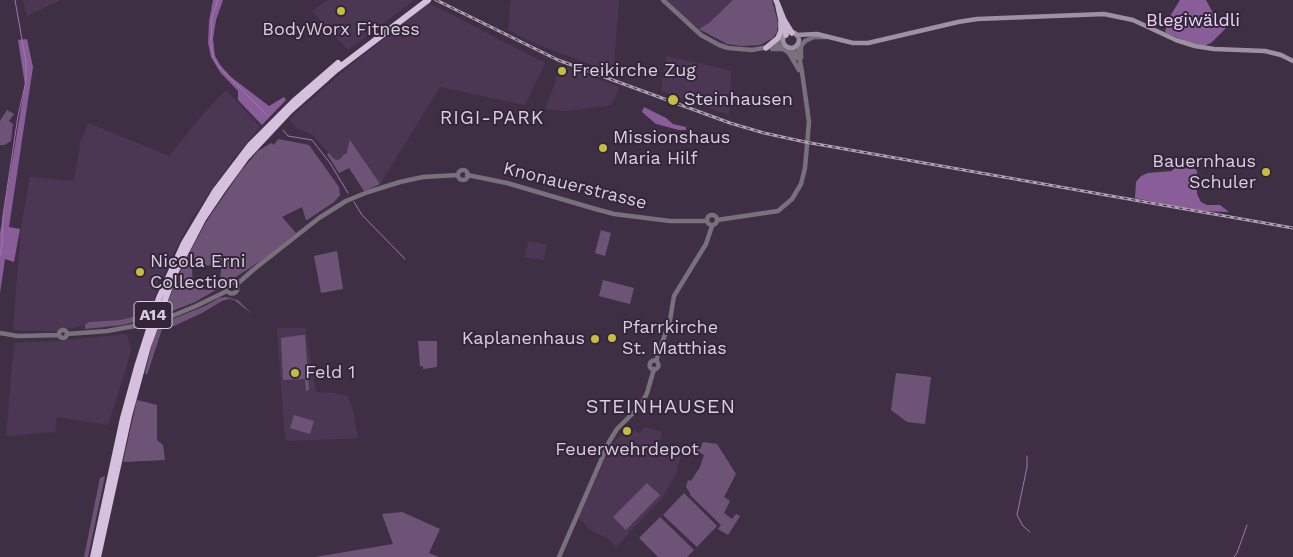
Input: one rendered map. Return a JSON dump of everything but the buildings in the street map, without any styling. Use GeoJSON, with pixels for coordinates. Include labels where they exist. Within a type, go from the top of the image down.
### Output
{"type":"FeatureCollection","features":[{"type":"Feature","properties":{"kind":"highway","name":"A14"},"geometry":{"type":"LineString","coordinates":[[93,557],[123,418],[144,342],[170,272],[200,214],[235,164],[286,108],[335,66],[421,0]]}},
{"type":"Feature","properties":{"kind":"highway","name":"A14"},"geometry":{"type":"LineString","coordinates":[[98,557],[129,416],[148,346],[170,285],[199,226],[236,171],[284,117],[336,70],[428,0]]}},
{"type":"Feature","properties":{"kind":"highway"},"geometry":{"type":"LineString","coordinates":[[766,48],[775,41],[781,31],[781,20],[777,3]]}},
{"type":"Feature","properties":{"kind":"highway"},"geometry":{"type":"LineString","coordinates":[[777,3],[784,20],[794,34]]}},
{"type":"Feature","properties":{"kind":"highway"},"geometry":{"type":"LineString","coordinates":[[784,20],[784,37]]}},
{"type":"Feature","properties":{"kind":"main road"},"geometry":{"type":"LineString","coordinates":[[821,35],[807,36],[792,48],[786,47],[784,37],[794,34],[821,35],[854,43],[868,43],[977,19],[1104,14],[1133,20],[1176,40],[1195,46],[1214,49],[1265,51],[1293,60]]}},
{"type":"Feature","properties":{"kind":"main road"},"geometry":{"type":"LineString","coordinates":[[794,34],[798,43]]}},
{"type":"Feature","properties":{"kind":"street"},"geometry":{"type":"LineString","coordinates":[[663,0],[701,35],[715,44],[746,50],[774,46],[786,47],[795,54],[803,81],[808,114],[808,148],[803,178],[792,199],[776,212],[717,220]]}},
{"type":"Feature","properties":{"kind":"street"},"geometry":{"type":"LineString","coordinates":[[800,71],[803,43],[814,37],[830,36]]}},
{"type":"Feature","properties":{"kind":"street"},"geometry":{"type":"LineString","coordinates":[[774,46],[784,37]]}},
{"type":"Feature","properties":{"kind":"street"},"geometry":{"type":"LineString","coordinates":[[798,43],[800,71]]}},
{"type":"Feature","properties":{"kind":"street"},"geometry":{"type":"LineString","coordinates":[[766,48],[786,50],[792,56],[800,71]]}},
{"type":"Feature","properties":{"kind":"street","name":"Knonauerstrasse"},"geometry":{"type":"LineString","coordinates":[[0,333],[18,336],[59,335],[63,339],[66,338],[67,334],[140,326],[166,318],[227,291],[231,294],[234,293],[237,289],[236,285],[253,270],[319,218],[346,202],[368,192],[400,182],[423,177],[458,175],[459,171],[462,170],[467,175],[507,183],[614,214],[670,221],[707,221]]}},
{"type":"Feature","properties":{"kind":"street"},"geometry":{"type":"LineString","coordinates":[[712,226],[707,221],[711,215],[715,216],[717,220]]}},
{"type":"Feature","properties":{"kind":"street"},"geometry":{"type":"LineString","coordinates":[[559,557],[608,442],[641,405],[654,370],[650,367],[650,364],[656,361],[670,320],[674,296],[706,244],[712,226],[716,224],[717,220]]}},
{"type":"Feature","properties":{"kind":"shaded area"},"geometry":{"type":"Polygon","coordinates":[[[23,0],[61,0],[27,16],[23,0]]]}},
{"type":"Feature","properties":{"kind":"shaded area"},"geometry":{"type":"Polygon","coordinates":[[[327,0],[412,0],[412,2],[348,50],[312,11],[327,0]]]}},
{"type":"Feature","properties":{"kind":"shaded area"},"geometry":{"type":"Polygon","coordinates":[[[511,0],[619,0],[613,73],[536,44],[508,30],[511,0]]]}},
{"type":"Feature","properties":{"kind":"shaded area"},"geometry":{"type":"Polygon","coordinates":[[[663,0],[733,0],[709,23],[699,29],[663,0]]]}},
{"type":"Feature","properties":{"kind":"shaded area"},"geometry":{"type":"Polygon","coordinates":[[[733,0],[772,0],[778,23],[777,32],[773,38],[760,45],[741,46],[727,44],[699,29],[709,23],[733,0]]]}},
{"type":"Feature","properties":{"kind":"shaded area"},"geometry":{"type":"Polygon","coordinates":[[[429,3],[545,63],[525,105],[440,87],[380,184],[351,141],[345,154],[338,160],[334,159],[313,135],[297,128],[289,119],[347,68],[429,3]]]}},
{"type":"Feature","properties":{"kind":"shaded area"},"geometry":{"type":"Polygon","coordinates":[[[666,56],[729,70],[731,72],[729,115],[661,91],[666,56]]]}},
{"type":"Feature","properties":{"kind":"shaded area"},"geometry":{"type":"Polygon","coordinates":[[[559,64],[619,87],[610,105],[566,111],[545,109],[555,83],[559,64]]]}},
{"type":"Feature","properties":{"kind":"shaded area"},"geometry":{"type":"Polygon","coordinates":[[[226,90],[260,127],[233,159],[192,218],[169,262],[149,313],[120,320],[89,322],[85,325],[55,332],[13,330],[21,227],[30,177],[74,181],[81,139],[88,123],[169,156],[205,112],[226,90]]]}},
{"type":"Feature","properties":{"kind":"shaded area"},"geometry":{"type":"Polygon","coordinates":[[[7,110],[14,114],[9,121],[13,124],[11,141],[0,145],[0,121],[7,110]]]}},
{"type":"Feature","properties":{"kind":"shaded area"},"geometry":{"type":"Polygon","coordinates":[[[278,139],[309,145],[339,187],[340,195],[334,202],[307,220],[302,207],[282,217],[296,233],[265,258],[216,290],[195,302],[167,313],[169,307],[165,309],[183,265],[206,222],[241,171],[258,151],[271,143],[274,145],[278,139]],[[218,264],[192,268],[193,287],[206,290],[214,289],[220,282],[221,269],[218,264]]]}},
{"type":"Feature","properties":{"kind":"shaded area"},"geometry":{"type":"Polygon","coordinates":[[[350,140],[380,184],[364,191],[349,168],[339,173],[327,154],[329,153],[334,159],[338,160],[346,154],[350,140]]]}},
{"type":"Feature","properties":{"kind":"shaded area"},"geometry":{"type":"Polygon","coordinates":[[[601,230],[611,233],[605,256],[595,253],[601,230]]]}},
{"type":"Feature","properties":{"kind":"shaded area"},"geometry":{"type":"Polygon","coordinates":[[[528,241],[547,245],[544,260],[525,257],[528,241]]]}},
{"type":"Feature","properties":{"kind":"shaded area"},"geometry":{"type":"Polygon","coordinates":[[[337,251],[343,289],[321,293],[314,256],[337,251]]]}},
{"type":"Feature","properties":{"kind":"shaded area"},"geometry":{"type":"Polygon","coordinates":[[[603,280],[634,288],[630,304],[599,296],[603,280]]]}},
{"type":"Feature","properties":{"kind":"shaded area"},"geometry":{"type":"Polygon","coordinates":[[[226,297],[238,300],[252,314],[234,300],[229,299],[174,326],[162,329],[147,375],[145,373],[153,340],[160,324],[205,306],[219,298],[226,297]]]}},
{"type":"Feature","properties":{"kind":"shaded area"},"geometry":{"type":"Polygon","coordinates":[[[149,313],[146,319],[123,325],[85,329],[85,325],[89,322],[120,320],[149,313]]]}},
{"type":"Feature","properties":{"kind":"shaded area"},"geometry":{"type":"Polygon","coordinates":[[[277,328],[305,328],[316,392],[348,396],[354,414],[358,438],[289,441],[285,439],[277,328]]]}},
{"type":"Feature","properties":{"kind":"shaded area"},"geometry":{"type":"Polygon","coordinates":[[[127,334],[131,351],[108,425],[57,417],[55,432],[6,436],[14,343],[127,334]]]}},
{"type":"Feature","properties":{"kind":"shaded area"},"geometry":{"type":"Polygon","coordinates":[[[305,335],[309,390],[306,391],[305,379],[283,380],[281,338],[305,335]]]}},
{"type":"Feature","properties":{"kind":"shaded area"},"geometry":{"type":"Polygon","coordinates":[[[418,341],[437,341],[437,367],[423,369],[423,366],[420,366],[418,341]]]}},
{"type":"Feature","properties":{"kind":"shaded area"},"geometry":{"type":"Polygon","coordinates":[[[896,373],[931,377],[925,424],[907,422],[891,410],[896,373]]]}},
{"type":"Feature","properties":{"kind":"shaded area"},"geometry":{"type":"Polygon","coordinates":[[[137,400],[157,405],[157,440],[163,445],[165,460],[123,462],[137,400]]]}},
{"type":"Feature","properties":{"kind":"shaded area"},"geometry":{"type":"Polygon","coordinates":[[[294,415],[314,421],[310,434],[290,428],[294,415]]]}},
{"type":"Feature","properties":{"kind":"shaded area"},"geometry":{"type":"Polygon","coordinates":[[[629,427],[639,433],[645,427],[662,432],[659,444],[682,450],[677,471],[663,497],[616,547],[609,539],[591,530],[578,518],[612,444],[629,427]]]}},
{"type":"Feature","properties":{"kind":"shaded area"},"geometry":{"type":"Polygon","coordinates":[[[703,442],[717,444],[736,474],[724,497],[730,501],[724,513],[732,519],[736,514],[740,516],[728,535],[718,529],[721,525],[690,495],[686,487],[688,480],[691,481],[700,467],[704,455],[696,451],[700,449],[703,442]]]}},
{"type":"Feature","properties":{"kind":"shaded area"},"geometry":{"type":"Polygon","coordinates":[[[105,476],[88,557],[84,557],[100,478],[105,476]]]}},
{"type":"Feature","properties":{"kind":"shaded area"},"geometry":{"type":"Polygon","coordinates":[[[647,483],[660,495],[626,530],[613,517],[647,483]]]}},
{"type":"Feature","properties":{"kind":"shaded area"},"geometry":{"type":"Polygon","coordinates":[[[684,493],[717,526],[697,547],[663,515],[684,493]]]}},
{"type":"Feature","properties":{"kind":"shaded area"},"geometry":{"type":"Polygon","coordinates":[[[402,512],[440,529],[429,553],[439,557],[315,557],[393,544],[382,514],[402,512]]]}},
{"type":"Feature","properties":{"kind":"shaded area"},"geometry":{"type":"Polygon","coordinates":[[[660,517],[694,550],[687,557],[658,557],[639,538],[660,517]]]}},
{"type":"Feature","properties":{"kind":"green space"},"geometry":{"type":"Polygon","coordinates":[[[213,0],[223,0],[216,20],[213,39],[215,56],[221,66],[231,77],[269,106],[284,97],[286,100],[262,125],[238,100],[238,91],[220,72],[211,57],[208,43],[209,21],[213,0]]]}},
{"type":"Feature","properties":{"kind":"green space","name":"Blegiwäldli"},"geometry":{"type":"Polygon","coordinates":[[[1180,0],[1206,0],[1213,13],[1227,26],[1211,43],[1204,46],[1168,34],[1165,32],[1170,16],[1180,0]]]}},
{"type":"Feature","properties":{"kind":"green space"},"geometry":{"type":"Polygon","coordinates":[[[27,39],[33,67],[9,227],[20,229],[14,262],[5,259],[0,293],[0,233],[25,85],[18,40],[27,39]]]}},
{"type":"Feature","properties":{"kind":"green space"},"geometry":{"type":"Polygon","coordinates":[[[644,107],[666,118],[673,124],[686,127],[686,130],[656,124],[642,112],[644,107]]]}},
{"type":"Feature","properties":{"kind":"green space"},"geometry":{"type":"Polygon","coordinates":[[[1174,167],[1195,169],[1197,171],[1197,194],[1201,202],[1207,205],[1220,205],[1229,212],[1199,211],[1135,198],[1136,182],[1141,176],[1148,173],[1172,171],[1174,167]]]}},
{"type":"Feature","properties":{"kind":"waterway"},"geometry":{"type":"LineString","coordinates":[[0,255],[3,216],[18,116],[26,81],[26,62],[15,0]]}},
{"type":"Feature","properties":{"kind":"waterway"},"geometry":{"type":"LineString","coordinates":[[218,0],[212,17],[211,45],[213,56],[218,66],[268,116]]}},
{"type":"Feature","properties":{"kind":"waterway"},"geometry":{"type":"LineString","coordinates":[[283,130],[288,136],[312,140],[330,163],[348,193]]}},
{"type":"Feature","properties":{"kind":"waterway"},"geometry":{"type":"LineString","coordinates":[[354,202],[362,215],[405,259]]}},
{"type":"Feature","properties":{"kind":"waterway"},"geometry":{"type":"LineString","coordinates":[[1027,456],[1027,467],[1017,515],[1023,526],[1030,532]]}},
{"type":"Feature","properties":{"kind":"waterway"},"geometry":{"type":"LineString","coordinates":[[1234,557],[1247,525]]}},
{"type":"Feature","properties":{"kind":"railway"},"geometry":{"type":"LineString","coordinates":[[436,0],[558,60],[730,123],[764,133],[805,142],[1293,228]]}},
{"type":"Feature","properties":{"kind":"place","name":"BodyWorx Fitness"},"geometry":{"type":"Point","coordinates":[341,11]}},
{"type":"Feature","properties":{"kind":"place","name":"Freikirche Zug"},"geometry":{"type":"Point","coordinates":[562,71]}},
{"type":"Feature","properties":{"kind":"place","name":"Steinhausen"},"geometry":{"type":"Point","coordinates":[673,100]}},
{"type":"Feature","properties":{"kind":"place","name":"Missionshaus Maria Hilf"},"geometry":{"type":"Point","coordinates":[603,148]}},
{"type":"Feature","properties":{"kind":"place","name":"Bauernhaus Schuler"},"geometry":{"type":"Point","coordinates":[1266,172]}},
{"type":"Feature","properties":{"kind":"place","name":"Nicola Erni Collection"},"geometry":{"type":"Point","coordinates":[140,272]}},
{"type":"Feature","properties":{"kind":"place","name":"Pfarrkirche St. Matthias"},"geometry":{"type":"Point","coordinates":[612,338]}},
{"type":"Feature","properties":{"kind":"place","name":"Kaplanenhaus"},"geometry":{"type":"Point","coordinates":[595,339]}},
{"type":"Feature","properties":{"kind":"place","name":"Feld 1"},"geometry":{"type":"Point","coordinates":[295,373]}},
{"type":"Feature","properties":{"kind":"place","name":"Feuerwehrdepot"},"geometry":{"type":"Point","coordinates":[627,431]}},
{"type":"Feature","properties":{"kind":"district","name":"RIGI-PARK"},"geometry":{"type":"Point","coordinates":[492,118]}},
{"type":"Feature","properties":{"kind":"district","name":"STEINHAUSEN"},"geometry":{"type":"Point","coordinates":[661,407]}}]}
